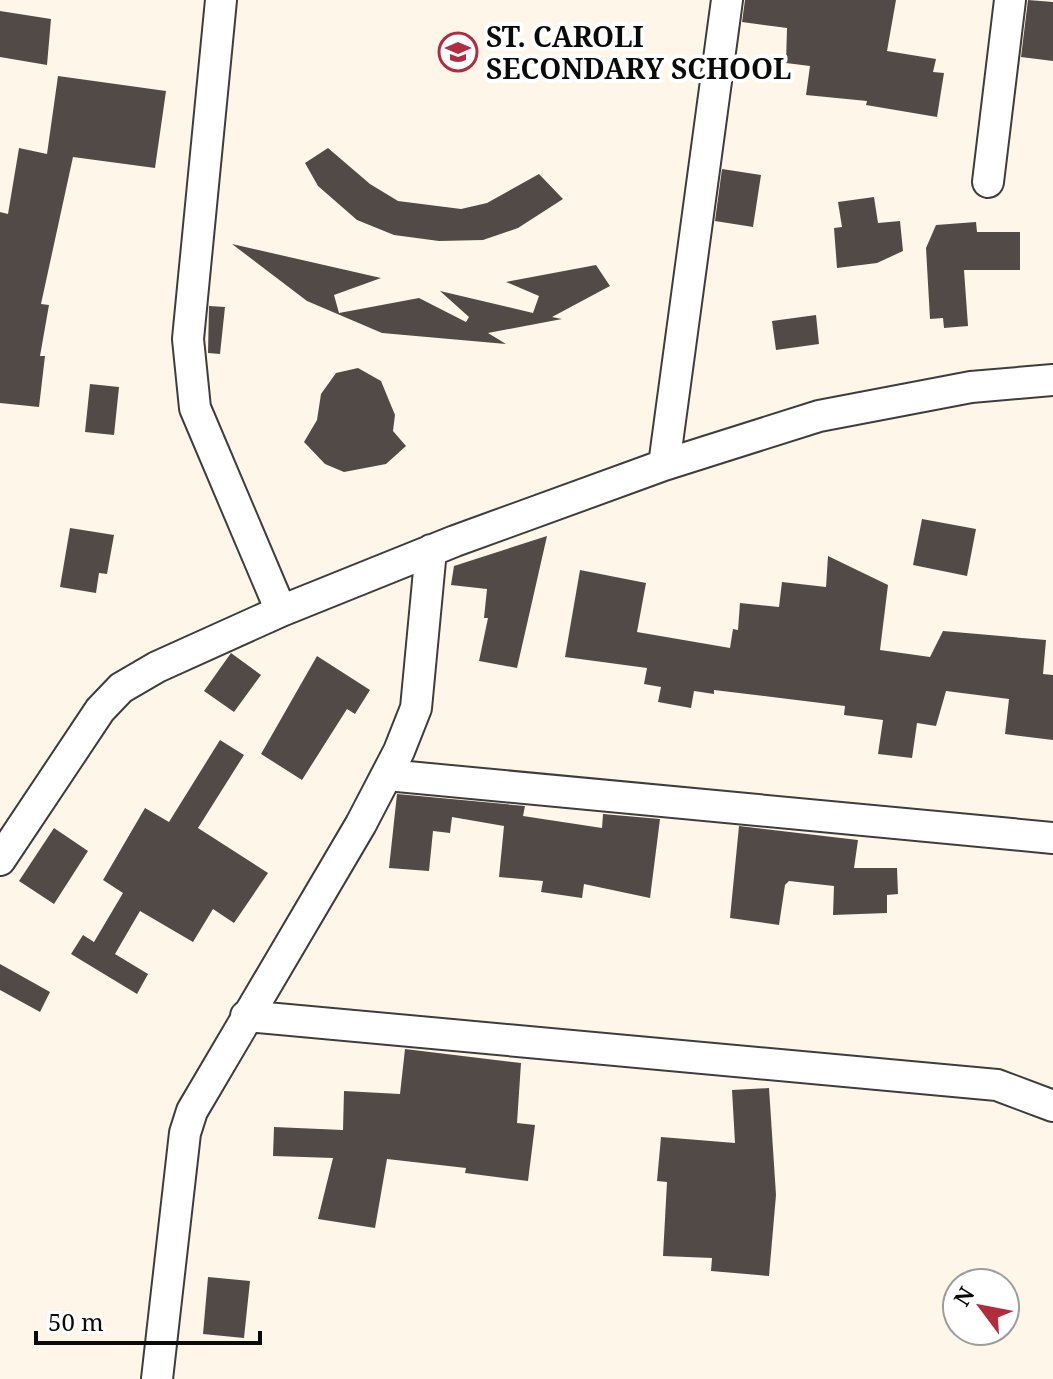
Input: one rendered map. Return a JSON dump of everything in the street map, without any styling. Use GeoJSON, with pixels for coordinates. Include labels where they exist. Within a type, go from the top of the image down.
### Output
{"type":"FeatureCollection","features":[{"type":"Feature","properties":{"kind":"street"},"geometry":{"type":"LineString","coordinates":[[221,0],[188,339],[190,371],[195,408],[281,611]]}},
{"type":"Feature","properties":{"kind":"street"},"geometry":{"type":"LineString","coordinates":[[664,465],[727,0]]}},
{"type":"Feature","properties":{"kind":"street"},"geometry":{"type":"LineString","coordinates":[[988,182],[1010,0]]}},
{"type":"Feature","properties":{"kind":"street"},"geometry":{"type":"LineString","coordinates":[[0,860],[81,734],[121,688],[157,667],[281,611],[431,550],[664,465],[819,416],[971,387],[1053,380]]}},
{"type":"Feature","properties":{"kind":"street"},"geometry":{"type":"LineString","coordinates":[[157,1379],[185,1133],[192,1111],[387,775],[416,708],[431,550]]}},
{"type":"Feature","properties":{"kind":"street"},"geometry":{"type":"LineString","coordinates":[[387,775],[1053,838]]}},
{"type":"Feature","properties":{"kind":"street"},"geometry":{"type":"LineString","coordinates":[[246,1016],[997,1085],[1053,1106]]}},
{"type":"Feature","properties":{"kind":"building"},"geometry":{"type":"Polygon","coordinates":[[[745,0],[896,0],[887,51],[936,59],[933,72],[944,73],[937,117],[866,105],[867,101],[806,95],[810,66],[786,63],[787,28],[742,22],[745,0]]]}},
{"type":"Feature","properties":{"kind":"building"},"geometry":{"type":"Polygon","coordinates":[[[1028,0],[1053,2],[1053,61],[1021,57],[1028,0]]]}},
{"type":"Feature","properties":{"kind":"building"},"geometry":{"type":"Polygon","coordinates":[[[0,11],[51,19],[47,65],[0,57],[0,11]]]}},
{"type":"Feature","properties":{"kind":"building"},"geometry":{"type":"Polygon","coordinates":[[[58,76],[166,91],[155,168],[73,157],[41,304],[49,305],[40,356],[45,356],[39,407],[0,403],[0,212],[8,214],[19,148],[47,154],[58,76]]]}},
{"type":"Feature","properties":{"kind":"building"},"geometry":{"type":"Polygon","coordinates":[[[328,148],[370,184],[398,201],[461,209],[487,203],[539,174],[563,199],[518,228],[483,240],[439,241],[394,235],[357,220],[318,186],[305,163],[328,148]]]}},
{"type":"Feature","properties":{"kind":"building"},"geometry":{"type":"Polygon","coordinates":[[[722,169],[761,175],[753,227],[715,221],[722,169]]]}},
{"type":"Feature","properties":{"kind":"building"},"geometry":{"type":"Polygon","coordinates":[[[874,197],[878,223],[900,221],[903,251],[877,263],[837,268],[834,228],[842,227],[838,202],[874,197]]]}},
{"type":"Feature","properties":{"kind":"building"},"geometry":{"type":"Polygon","coordinates":[[[976,222],[977,232],[1020,232],[1020,270],[964,270],[968,326],[944,328],[943,318],[930,319],[926,248],[936,225],[976,222]]]}},
{"type":"Feature","properties":{"kind":"building"},"geometry":{"type":"Polygon","coordinates":[[[232,244],[381,278],[334,295],[339,313],[419,298],[466,322],[469,317],[440,291],[533,313],[539,296],[506,282],[596,265],[610,286],[552,317],[562,319],[488,333],[506,344],[382,333],[307,301],[232,244]]]}},
{"type":"Feature","properties":{"kind":"building"},"geometry":{"type":"Polygon","coordinates":[[[209,306],[225,307],[220,354],[208,353],[209,306]]]}},
{"type":"Feature","properties":{"kind":"building"},"geometry":{"type":"Polygon","coordinates":[[[816,315],[819,344],[776,350],[772,321],[816,315]]]}},
{"type":"Feature","properties":{"kind":"building"},"geometry":{"type":"Polygon","coordinates":[[[358,368],[381,381],[395,415],[393,431],[406,446],[386,464],[344,472],[325,464],[304,442],[317,420],[321,394],[336,373],[358,368]]]}},
{"type":"Feature","properties":{"kind":"building"},"geometry":{"type":"Polygon","coordinates":[[[90,384],[119,387],[114,435],[85,432],[90,384]]]}},
{"type":"Feature","properties":{"kind":"building"},"geometry":{"type":"Polygon","coordinates":[[[922,519],[976,529],[967,576],[913,565],[922,519]]]}},
{"type":"Feature","properties":{"kind":"building"},"geometry":{"type":"Polygon","coordinates":[[[70,528],[114,535],[107,574],[99,573],[96,593],[60,587],[70,528]]]}},
{"type":"Feature","properties":{"kind":"building"},"geometry":{"type":"Polygon","coordinates":[[[547,536],[517,668],[479,661],[488,618],[484,618],[487,589],[451,585],[454,566],[547,536]]]}},
{"type":"Feature","properties":{"kind":"building"},"geometry":{"type":"Polygon","coordinates":[[[828,556],[888,585],[880,650],[930,657],[943,631],[1046,640],[1043,674],[1053,675],[1053,740],[1005,734],[1009,699],[946,691],[936,726],[917,723],[912,758],[878,754],[883,720],[844,715],[845,706],[714,690],[714,694],[694,691],[691,708],[658,702],[661,687],[644,684],[647,668],[565,657],[580,570],[646,583],[637,632],[730,648],[733,629],[738,630],[740,603],[779,607],[782,582],[826,587],[828,556]]]}},
{"type":"Feature","properties":{"kind":"building"},"geometry":{"type":"Polygon","coordinates":[[[231,653],[261,675],[234,712],[204,691],[231,653]]]}},
{"type":"Feature","properties":{"kind":"building"},"geometry":{"type":"Polygon","coordinates":[[[317,656],[370,690],[355,714],[347,709],[302,780],[261,754],[317,656]]]}},
{"type":"Feature","properties":{"kind":"building"},"geometry":{"type":"Polygon","coordinates":[[[220,740],[244,755],[198,828],[268,873],[234,923],[213,909],[193,942],[140,911],[115,954],[148,974],[137,994],[71,954],[83,935],[94,942],[123,893],[103,880],[145,808],[169,822],[220,740]]]}},
{"type":"Feature","properties":{"kind":"building"},"geometry":{"type":"Polygon","coordinates":[[[397,794],[525,806],[523,816],[602,828],[603,814],[660,819],[650,898],[584,884],[582,898],[541,892],[543,881],[499,877],[504,826],[452,817],[450,833],[433,831],[429,871],[389,868],[397,794]]]}},
{"type":"Feature","properties":{"kind":"building"},"geometry":{"type":"Polygon","coordinates":[[[739,826],[858,840],[854,868],[897,868],[898,894],[887,895],[887,913],[833,915],[834,886],[789,881],[785,885],[779,925],[730,918],[739,826]]]}},
{"type":"Feature","properties":{"kind":"building"},"geometry":{"type":"Polygon","coordinates":[[[54,828],[88,851],[54,904],[19,881],[54,828]]]}},
{"type":"Feature","properties":{"kind":"building"},"geometry":{"type":"Polygon","coordinates":[[[0,964],[50,992],[40,1012],[0,990],[0,964]]]}},
{"type":"Feature","properties":{"kind":"building"},"geometry":{"type":"Polygon","coordinates":[[[405,1049],[521,1063],[517,1123],[535,1125],[528,1181],[465,1173],[466,1168],[387,1159],[375,1228],[318,1219],[333,1158],[273,1156],[274,1127],[343,1130],[344,1091],[400,1094],[405,1049]]]}},
{"type":"Feature","properties":{"kind":"building"},"geometry":{"type":"Polygon","coordinates":[[[769,1088],[776,1195],[769,1276],[711,1271],[712,1258],[663,1256],[667,1182],[657,1181],[661,1137],[735,1143],[732,1090],[769,1088]]]}},
{"type":"Feature","properties":{"kind":"building"},"geometry":{"type":"Polygon","coordinates":[[[208,1277],[250,1281],[244,1338],[203,1334],[208,1277]]]}},
{"type":"Feature","properties":{"kind":"place","name":"ST. CAROLI SECONDARY SCHOOL"},"geometry":{"type":"Point","coordinates":[458,52]}}]}
